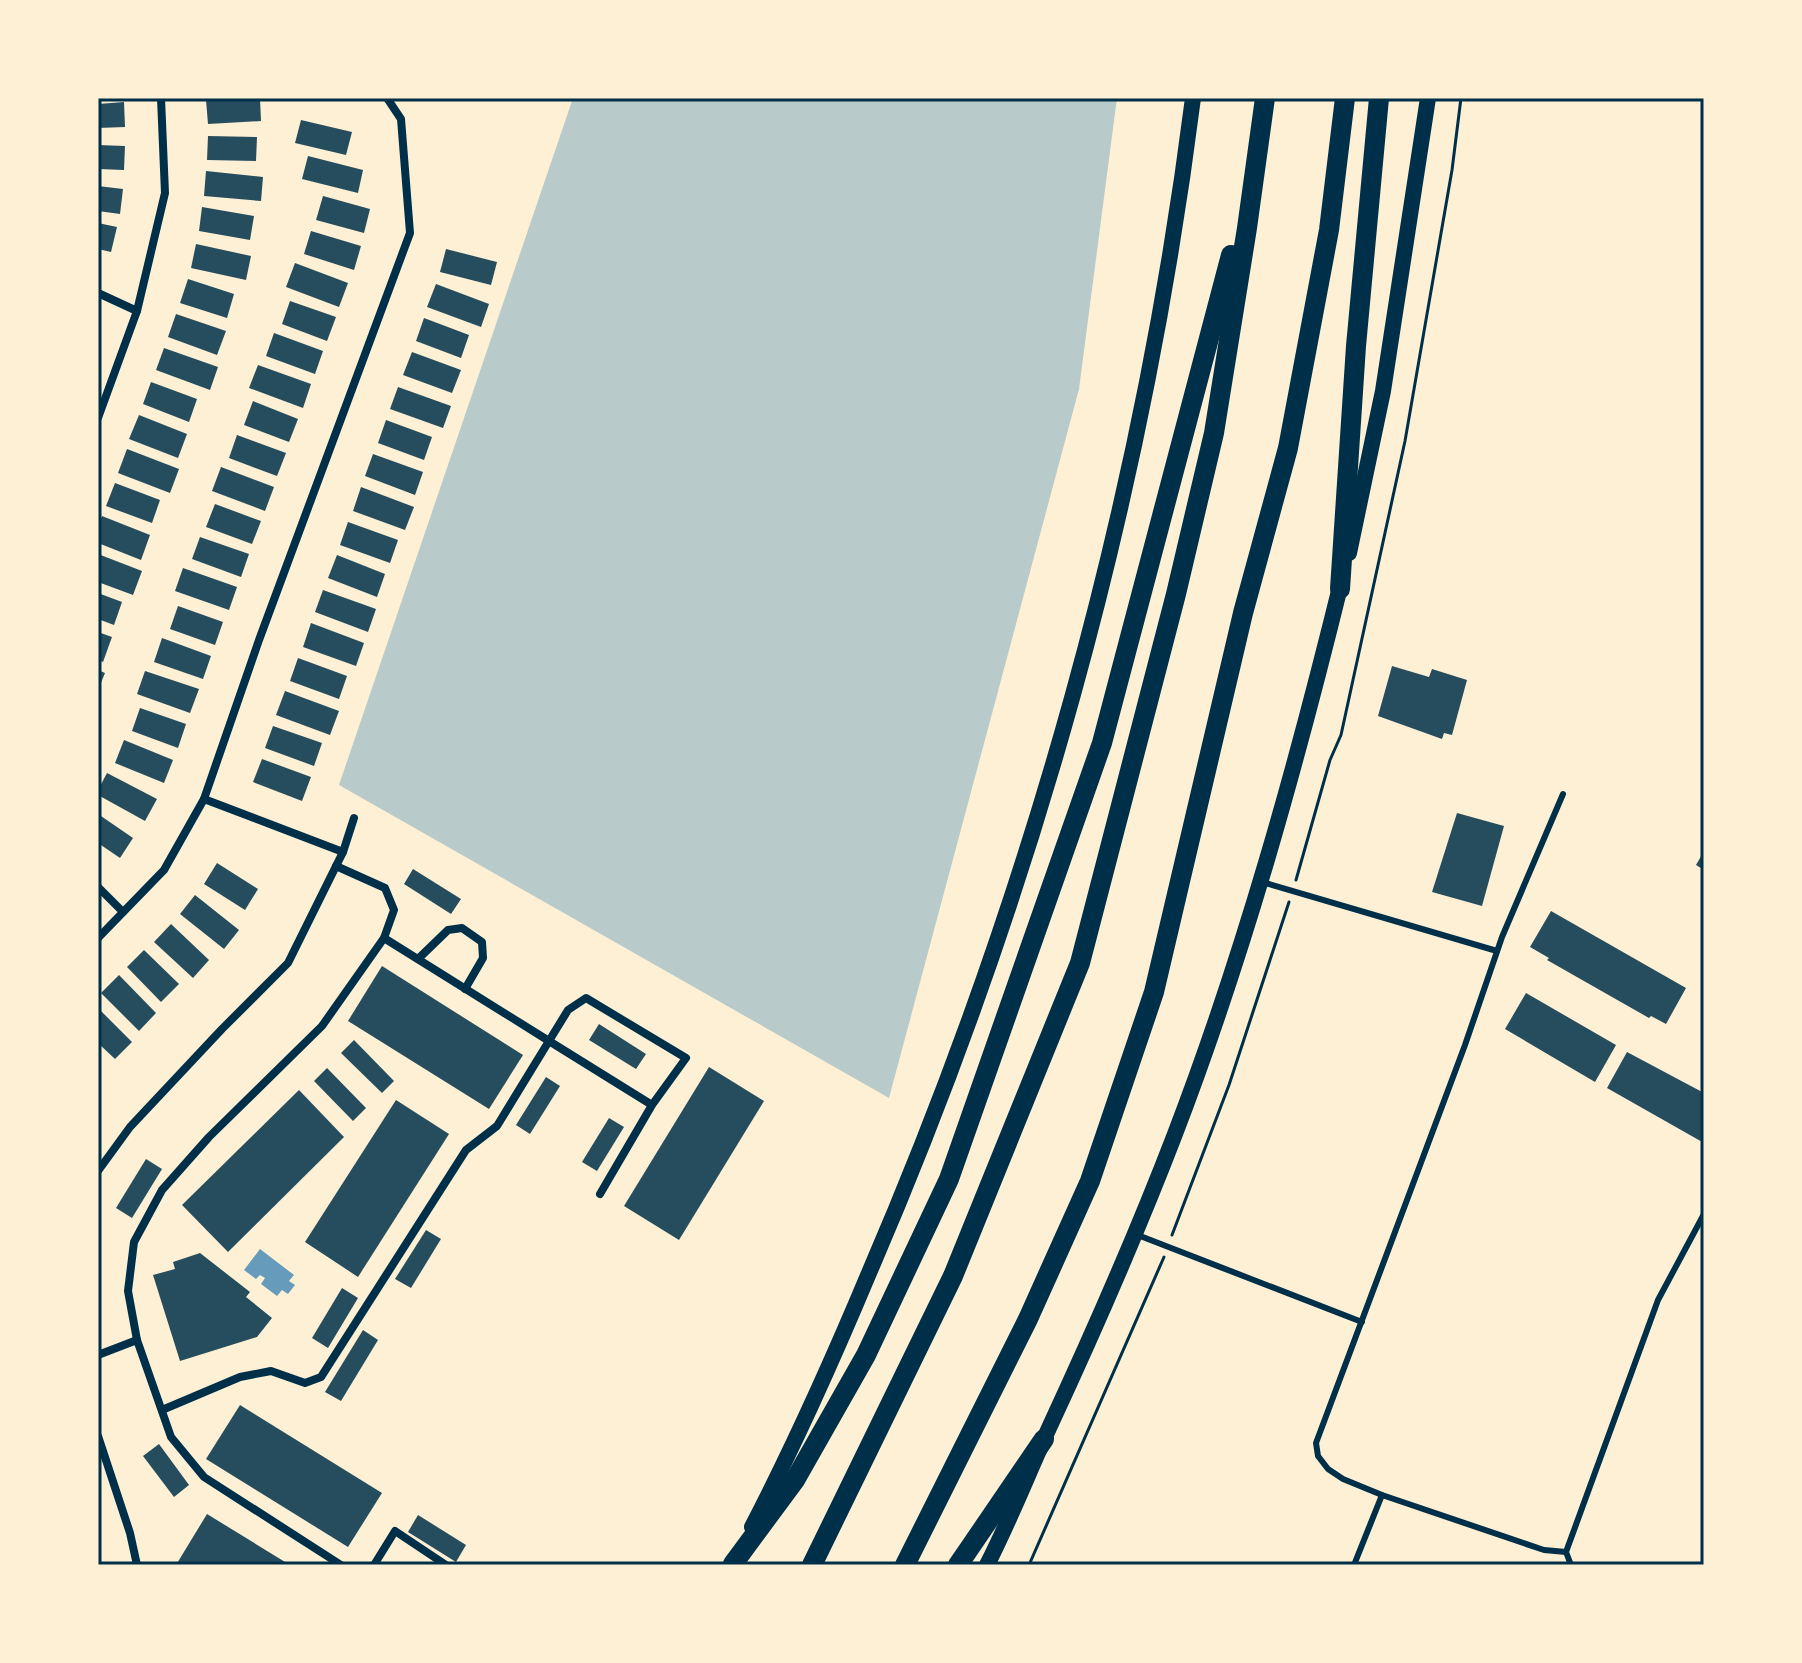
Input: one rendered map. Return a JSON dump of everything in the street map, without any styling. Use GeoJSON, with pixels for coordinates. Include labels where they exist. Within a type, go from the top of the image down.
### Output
{"type":"FeatureCollection","features":[{"type":"Feature","properties":{"kind":"highway"},"geometry":{"type":"LineString","coordinates":[[812,1565],[953,1276],[1080,963],[1176,594],[1214,433],[1265,98]]}},
{"type":"Feature","properties":{"kind":"highway"},"geometry":{"type":"LineString","coordinates":[[905,1565],[1028,1319],[1090,1181],[1154,992],[1243,613],[1288,448],[1329,230],[1345,98]]}},
{"type":"Feature","properties":{"kind":"highway"},"geometry":{"type":"LineString","coordinates":[[1340,589],[1356,346],[1379,98]]}},
{"type":"Feature","properties":{"kind":"highway"},"geometry":{"type":"LineString","coordinates":[[732,1564],[795,1480],[866,1355],[949,1179],[1102,743],[1259,147]]}},
{"type":"Feature","properties":{"kind":"highway"},"geometry":{"type":"LineString","coordinates":[[958,1565],[1044,1439]]}},
{"type":"Feature","properties":{"kind":"main road"},"geometry":{"type":"LineString","coordinates":[[732,1564],[834,1357],[900,1204],[958,1055],[1018,879],[1071,700],[1134,444],[1162,301],[1193,98]]}},
{"type":"Feature","properties":{"kind":"main road"},"geometry":{"type":"LineString","coordinates":[[987,1565],[1014,1512],[1135,1234],[1176,1131],[1259,881],[1340,589],[1383,391],[1428,98]]}},
{"type":"Feature","properties":{"kind":"street"},"geometry":{"type":"LineString","coordinates":[[98,418],[137,311],[165,193],[161,98]]}},
{"type":"Feature","properties":{"kind":"street"},"geometry":{"type":"LineString","coordinates":[[98,938],[164,870],[204,799],[269,610],[410,233],[401,119],[387,98]]}},
{"type":"Feature","properties":{"kind":"street"},"geometry":{"type":"LineString","coordinates":[[98,293],[137,311]]}},
{"type":"Feature","properties":{"kind":"street"},"geometry":{"type":"LineString","coordinates":[[204,799],[343,852]]}},
{"type":"Feature","properties":{"kind":"street"},"geometry":{"type":"LineString","coordinates":[[98,1171],[130,1127],[288,963],[343,852],[354,818]]}},
{"type":"Feature","properties":{"kind":"street"},"geometry":{"type":"LineString","coordinates":[[336,866],[385,888],[394,910],[384,938],[322,1026],[209,1137],[162,1190],[134,1242],[128,1291],[137,1340],[171,1437],[204,1477],[341,1565]]}},
{"type":"Feature","properties":{"kind":"street"},"geometry":{"type":"LineString","coordinates":[[98,887],[123,912]]}},
{"type":"Feature","properties":{"kind":"street"},"geometry":{"type":"LineString","coordinates":[[418,959],[448,930],[462,928],[482,942],[483,958],[465,989]]}},
{"type":"Feature","properties":{"kind":"street"},"geometry":{"type":"LineString","coordinates":[[384,938],[652,1105]]}},
{"type":"Feature","properties":{"kind":"street"},"geometry":{"type":"LineString","coordinates":[[162,1410],[240,1377],[271,1371],[305,1383],[321,1377],[466,1150],[497,1126],[568,1010],[586,998],[686,1058],[652,1105],[600,1194]]}},
{"type":"Feature","properties":{"kind":"street"},"geometry":{"type":"LineString","coordinates":[[98,1355],[137,1340]]}},
{"type":"Feature","properties":{"kind":"street"},"geometry":{"type":"LineString","coordinates":[[98,1436],[130,1533],[137,1565]]}},
{"type":"Feature","properties":{"kind":"street"},"geometry":{"type":"LineString","coordinates":[[374,1565],[395,1531],[446,1565]]}},
{"type":"Feature","properties":{"kind":"lane"},"geometry":{"type":"LineString","coordinates":[[1563,794],[1526,875],[1497,951],[1465,1045],[1316,1443],[1318,1456],[1328,1469],[1343,1479],[1544,1550],[1566,1552]]}},
{"type":"Feature","properties":{"kind":"lane"},"geometry":{"type":"LineString","coordinates":[[1259,881],[1497,951]]}},
{"type":"Feature","properties":{"kind":"lane"},"geometry":{"type":"LineString","coordinates":[[1571,1565],[1566,1552],[1658,1300],[1704,1214]]}},
{"type":"Feature","properties":{"kind":"lane"},"geometry":{"type":"LineString","coordinates":[[1135,1234],[1362,1322]]}},
{"type":"Feature","properties":{"kind":"lane"},"geometry":{"type":"LineString","coordinates":[[1354,1565],[1382,1495]]}},
{"type":"Feature","properties":{"kind":"path"},"geometry":{"type":"LineString","coordinates":[[1296,880],[1330,760],[1341,735],[1405,441],[1461,98]]}},
{"type":"Feature","properties":{"kind":"path"},"geometry":{"type":"LineString","coordinates":[[1172,1235],[1229,1085],[1288,908]]}},
{"type":"Feature","properties":{"kind":"path"},"geometry":{"type":"LineString","coordinates":[[1029,1565],[1162,1261]]}},
{"type":"Feature","properties":{"kind":"shaded area"},"geometry":{"type":"Polygon","coordinates":[[[573,98],[1117,98],[1079,389],[889,1098],[339,785],[573,98]]]}},
{"type":"Feature","properties":{"kind":"water"},"geometry":{"type":"Polygon","coordinates":[[[260,1249],[294,1275],[289,1281],[295,1285],[288,1294],[282,1290],[277,1296],[261,1284],[265,1278],[260,1275],[256,1279],[244,1270],[260,1249]]]}},
{"type":"Feature","properties":{"kind":"building"},"geometry":{"type":"Polygon","coordinates":[[[260,98],[261,121],[208,124],[206,100],[260,98]]]}},
{"type":"Feature","properties":{"kind":"building"},"geometry":{"type":"Polygon","coordinates":[[[124,102],[125,127],[98,128],[98,104],[124,102]]]}},
{"type":"Feature","properties":{"kind":"building"},"geometry":{"type":"Polygon","coordinates":[[[301,120],[352,132],[346,155],[295,143],[301,120]]]}},
{"type":"Feature","properties":{"kind":"building"},"geometry":{"type":"Polygon","coordinates":[[[208,136],[257,137],[256,161],[207,160],[208,136]]]}},
{"type":"Feature","properties":{"kind":"building"},"geometry":{"type":"Polygon","coordinates":[[[98,145],[125,146],[124,170],[98,169],[98,145]]]}},
{"type":"Feature","properties":{"kind":"building"},"geometry":{"type":"Polygon","coordinates":[[[308,156],[363,170],[358,193],[302,179],[308,156]]]}},
{"type":"Feature","properties":{"kind":"building"},"geometry":{"type":"Polygon","coordinates":[[[206,171],[263,177],[261,201],[204,196],[206,171]]]}},
{"type":"Feature","properties":{"kind":"building"},"geometry":{"type":"Polygon","coordinates":[[[98,186],[123,189],[120,214],[98,211],[98,186]]]}},
{"type":"Feature","properties":{"kind":"building"},"geometry":{"type":"Polygon","coordinates":[[[323,196],[370,209],[364,233],[316,220],[323,196]]]}},
{"type":"Feature","properties":{"kind":"building"},"geometry":{"type":"Polygon","coordinates":[[[202,207],[254,216],[250,240],[199,231],[202,207]]]}},
{"type":"Feature","properties":{"kind":"building"},"geometry":{"type":"Polygon","coordinates":[[[98,223],[117,227],[111,252],[98,249],[98,223]]]}},
{"type":"Feature","properties":{"kind":"building"},"geometry":{"type":"Polygon","coordinates":[[[311,231],[361,246],[354,270],[304,254],[311,231]]]}},
{"type":"Feature","properties":{"kind":"building"},"geometry":{"type":"Polygon","coordinates":[[[196,244],[251,256],[246,280],[191,268],[196,244]]]}},
{"type":"Feature","properties":{"kind":"building"},"geometry":{"type":"Polygon","coordinates":[[[446,249],[497,262],[491,285],[440,272],[446,249]]]}},
{"type":"Feature","properties":{"kind":"building"},"geometry":{"type":"Polygon","coordinates":[[[295,263],[348,283],[339,307],[286,287],[295,263]]]}},
{"type":"Feature","properties":{"kind":"building"},"geometry":{"type":"Polygon","coordinates":[[[188,279],[234,294],[227,318],[180,303],[188,279]]]}},
{"type":"Feature","properties":{"kind":"building"},"geometry":{"type":"Polygon","coordinates":[[[436,284],[489,304],[481,327],[427,307],[436,284]]]}},
{"type":"Feature","properties":{"kind":"building"},"geometry":{"type":"Polygon","coordinates":[[[290,301],[336,317],[327,341],[282,324],[290,301]]]}},
{"type":"Feature","properties":{"kind":"building"},"geometry":{"type":"Polygon","coordinates":[[[176,314],[226,331],[217,355],[168,337],[176,314]]]}},
{"type":"Feature","properties":{"kind":"building"},"geometry":{"type":"Polygon","coordinates":[[[424,318],[469,335],[461,358],[416,341],[424,318]]]}},
{"type":"Feature","properties":{"kind":"building"},"geometry":{"type":"Polygon","coordinates":[[[274,333],[323,351],[315,374],[266,356],[274,333]]]}},
{"type":"Feature","properties":{"kind":"building"},"geometry":{"type":"Polygon","coordinates":[[[164,348],[218,367],[210,390],[156,370],[164,348]]]}},
{"type":"Feature","properties":{"kind":"building"},"geometry":{"type":"Polygon","coordinates":[[[412,352],[461,370],[452,393],[403,375],[412,352]]]}},
{"type":"Feature","properties":{"kind":"building"},"geometry":{"type":"Polygon","coordinates":[[[258,365],[311,384],[303,408],[249,388],[258,365]]]}},
{"type":"Feature","properties":{"kind":"building"},"geometry":{"type":"Polygon","coordinates":[[[151,382],[197,399],[189,422],[143,404],[151,382]]]}},
{"type":"Feature","properties":{"kind":"building"},"geometry":{"type":"Polygon","coordinates":[[[398,387],[451,406],[443,428],[390,409],[398,387]]]}},
{"type":"Feature","properties":{"kind":"building"},"geometry":{"type":"Polygon","coordinates":[[[253,401],[298,419],[289,442],[244,425],[253,401]]]}},
{"type":"Feature","properties":{"kind":"building"},"geometry":{"type":"Polygon","coordinates":[[[139,415],[187,434],[178,458],[129,439],[139,415]]]}},
{"type":"Feature","properties":{"kind":"building"},"geometry":{"type":"Polygon","coordinates":[[[386,420],[432,437],[424,460],[378,443],[386,420]]]}},
{"type":"Feature","properties":{"kind":"building"},"geometry":{"type":"Polygon","coordinates":[[[237,435],[286,453],[277,476],[229,458],[237,435]]]}},
{"type":"Feature","properties":{"kind":"building"},"geometry":{"type":"Polygon","coordinates":[[[127,449],[179,469],[170,493],[118,473],[127,449]]]}},
{"type":"Feature","properties":{"kind":"building"},"geometry":{"type":"Polygon","coordinates":[[[373,454],[423,472],[415,495],[365,476],[373,454]]]}},
{"type":"Feature","properties":{"kind":"building"},"geometry":{"type":"Polygon","coordinates":[[[221,467],[274,487],[265,511],[212,491],[221,467]]]}},
{"type":"Feature","properties":{"kind":"building"},"geometry":{"type":"Polygon","coordinates":[[[115,483],[160,500],[152,523],[106,506],[115,483]]]}},
{"type":"Feature","properties":{"kind":"building"},"geometry":{"type":"Polygon","coordinates":[[[361,487],[414,507],[405,530],[353,511],[361,487]]]}},
{"type":"Feature","properties":{"kind":"building"},"geometry":{"type":"Polygon","coordinates":[[[215,504],[261,521],[252,544],[206,527],[215,504]]]}},
{"type":"Feature","properties":{"kind":"building"},"geometry":{"type":"Polygon","coordinates":[[[102,516],[150,535],[141,560],[98,543],[98,526],[102,516]]]}},
{"type":"Feature","properties":{"kind":"building"},"geometry":{"type":"Polygon","coordinates":[[[348,522],[398,540],[390,563],[340,545],[348,522]]]}},
{"type":"Feature","properties":{"kind":"building"},"geometry":{"type":"Polygon","coordinates":[[[200,537],[249,554],[241,577],[192,559],[200,537]]]}},
{"type":"Feature","properties":{"kind":"building"},"geometry":{"type":"Polygon","coordinates":[[[98,554],[142,571],[133,595],[98,582],[98,554]]]}},
{"type":"Feature","properties":{"kind":"building"},"geometry":{"type":"Polygon","coordinates":[[[337,555],[385,574],[377,597],[328,578],[337,555]]]}},
{"type":"Feature","properties":{"kind":"building"},"geometry":{"type":"Polygon","coordinates":[[[183,568],[237,587],[229,610],[175,591],[183,568]]]}},
{"type":"Feature","properties":{"kind":"building"},"geometry":{"type":"Polygon","coordinates":[[[323,590],[376,609],[368,632],[315,612],[323,590]]]}},
{"type":"Feature","properties":{"kind":"building"},"geometry":{"type":"Polygon","coordinates":[[[98,593],[122,602],[114,625],[98,619],[98,593]]]}},
{"type":"Feature","properties":{"kind":"building"},"geometry":{"type":"Polygon","coordinates":[[[178,606],[223,622],[215,645],[170,629],[178,606]]]}},
{"type":"Feature","properties":{"kind":"building"},"geometry":{"type":"Polygon","coordinates":[[[311,623],[364,643],[356,666],[303,647],[311,623]]]}},
{"type":"Feature","properties":{"kind":"building"},"geometry":{"type":"Polygon","coordinates":[[[98,632],[112,637],[103,662],[98,660],[98,632]]]}},
{"type":"Feature","properties":{"kind":"building"},"geometry":{"type":"Polygon","coordinates":[[[162,638],[211,656],[203,679],[154,662],[162,638]]]}},
{"type":"Feature","properties":{"kind":"building"},"geometry":{"type":"Polygon","coordinates":[[[298,658],[347,676],[339,699],[290,681],[298,658]]]}},
{"type":"Feature","properties":{"kind":"building"},"geometry":{"type":"Polygon","coordinates":[[[1392,666],[1429,677],[1432,669],[1467,680],[1452,735],[1444,733],[1442,739],[1378,716],[1392,666]]]}},
{"type":"Feature","properties":{"kind":"building"},"geometry":{"type":"Polygon","coordinates":[[[98,670],[105,673],[98,690],[98,670]]]}},
{"type":"Feature","properties":{"kind":"building"},"geometry":{"type":"Polygon","coordinates":[[[145,671],[199,689],[190,713],[137,694],[145,671]]]}},
{"type":"Feature","properties":{"kind":"building"},"geometry":{"type":"Polygon","coordinates":[[[285,691],[339,711],[330,735],[276,715],[285,691]]]}},
{"type":"Feature","properties":{"kind":"building"},"geometry":{"type":"Polygon","coordinates":[[[140,708],[186,724],[178,748],[132,731],[140,708]]]}},
{"type":"Feature","properties":{"kind":"building"},"geometry":{"type":"Polygon","coordinates":[[[273,726],[322,743],[314,766],[265,748],[273,726]]]}},
{"type":"Feature","properties":{"kind":"building"},"geometry":{"type":"Polygon","coordinates":[[[124,740],[173,760],[164,783],[115,763],[124,740]]]}},
{"type":"Feature","properties":{"kind":"building"},"geometry":{"type":"Polygon","coordinates":[[[262,759],[311,777],[302,801],[253,782],[262,759]]]}},
{"type":"Feature","properties":{"kind":"building"},"geometry":{"type":"Polygon","coordinates":[[[107,773],[157,799],[145,821],[98,795],[107,773]]]}},
{"type":"Feature","properties":{"kind":"building"},"geometry":{"type":"Polygon","coordinates":[[[1457,813],[1504,826],[1482,906],[1432,892],[1457,813]]]}},
{"type":"Feature","properties":{"kind":"building"},"geometry":{"type":"Polygon","coordinates":[[[98,814],[133,838],[120,858],[98,843],[98,814]]]}},
{"type":"Feature","properties":{"kind":"building"},"geometry":{"type":"Polygon","coordinates":[[[1704,851],[1704,870],[1696,865],[1704,851]]]}},
{"type":"Feature","properties":{"kind":"building"},"geometry":{"type":"Polygon","coordinates":[[[217,863],[258,889],[245,910],[204,884],[217,863]]]}},
{"type":"Feature","properties":{"kind":"building"},"geometry":{"type":"Polygon","coordinates":[[[413,869],[461,899],[451,914],[404,884],[413,869]]]}},
{"type":"Feature","properties":{"kind":"building"},"geometry":{"type":"Polygon","coordinates":[[[195,895],[239,930],[224,949],[180,914],[195,895]]]}},
{"type":"Feature","properties":{"kind":"building"},"geometry":{"type":"Polygon","coordinates":[[[1551,911],[1686,988],[1666,1024],[1651,1016],[1649,1018],[1547,960],[1549,958],[1530,947],[1551,911]]]}},
{"type":"Feature","properties":{"kind":"building"},"geometry":{"type":"Polygon","coordinates":[[[171,924],[209,960],[193,978],[154,942],[171,924]]]}},
{"type":"Feature","properties":{"kind":"building"},"geometry":{"type":"Polygon","coordinates":[[[144,950],[179,984],[161,1002],[127,967],[144,950]]]}},
{"type":"Feature","properties":{"kind":"building"},"geometry":{"type":"Polygon","coordinates":[[[382,966],[523,1055],[489,1109],[348,1021],[382,966]]]}},
{"type":"Feature","properties":{"kind":"building"},"geometry":{"type":"Polygon","coordinates":[[[119,975],[156,1013],[139,1031],[101,993],[119,975]]]}},
{"type":"Feature","properties":{"kind":"building"},"geometry":{"type":"Polygon","coordinates":[[[1526,993],[1616,1045],[1595,1082],[1505,1029],[1526,993]]]}},
{"type":"Feature","properties":{"kind":"building"},"geometry":{"type":"Polygon","coordinates":[[[98,1008],[132,1042],[115,1059],[98,1043],[98,1008]]]}},
{"type":"Feature","properties":{"kind":"building"},"geometry":{"type":"Polygon","coordinates":[[[599,1024],[646,1054],[636,1069],[589,1040],[599,1024]]]}},
{"type":"Feature","properties":{"kind":"building"},"geometry":{"type":"Polygon","coordinates":[[[354,1040],[394,1081],[382,1093],[341,1053],[354,1040]]]}},
{"type":"Feature","properties":{"kind":"building"},"geometry":{"type":"Polygon","coordinates":[[[1627,1052],[1704,1093],[1704,1143],[1607,1088],[1627,1052]]]}},
{"type":"Feature","properties":{"kind":"building"},"geometry":{"type":"Polygon","coordinates":[[[709,1067],[764,1101],[679,1240],[624,1206],[709,1067]]]}},
{"type":"Feature","properties":{"kind":"building"},"geometry":{"type":"Polygon","coordinates":[[[327,1068],[366,1108],[353,1121],[314,1081],[327,1068]]]}},
{"type":"Feature","properties":{"kind":"building"},"geometry":{"type":"Polygon","coordinates":[[[546,1077],[560,1086],[530,1134],[516,1125],[546,1077]]]}},
{"type":"Feature","properties":{"kind":"building"},"geometry":{"type":"Polygon","coordinates":[[[299,1090],[344,1137],[228,1252],[182,1205],[299,1090]]]}},
{"type":"Feature","properties":{"kind":"building"},"geometry":{"type":"Polygon","coordinates":[[[396,1100],[449,1134],[358,1277],[305,1242],[396,1100]]]}},
{"type":"Feature","properties":{"kind":"building"},"geometry":{"type":"Polygon","coordinates":[[[609,1118],[624,1127],[597,1171],[582,1162],[609,1118]]]}},
{"type":"Feature","properties":{"kind":"building"},"geometry":{"type":"Polygon","coordinates":[[[146,1159],[162,1169],[132,1218],[116,1208],[146,1159]]]}},
{"type":"Feature","properties":{"kind":"building"},"geometry":{"type":"Polygon","coordinates":[[[426,1230],[441,1239],[411,1288],[395,1279],[426,1230]]]}},
{"type":"Feature","properties":{"kind":"building"},"geometry":{"type":"Polygon","coordinates":[[[200,1253],[250,1292],[246,1297],[272,1318],[257,1337],[180,1361],[153,1275],[175,1269],[173,1262],[200,1253]]]}},
{"type":"Feature","properties":{"kind":"building"},"geometry":{"type":"Polygon","coordinates":[[[342,1288],[358,1298],[328,1348],[312,1338],[342,1288]]]}},
{"type":"Feature","properties":{"kind":"building"},"geometry":{"type":"Polygon","coordinates":[[[363,1330],[378,1340],[341,1401],[325,1392],[363,1330]]]}},
{"type":"Feature","properties":{"kind":"building"},"geometry":{"type":"Polygon","coordinates":[[[240,1405],[382,1493],[348,1547],[206,1459],[240,1405]]]}},
{"type":"Feature","properties":{"kind":"building"},"geometry":{"type":"Polygon","coordinates":[[[159,1444],[189,1485],[174,1497],[143,1456],[159,1444]]]}},
{"type":"Feature","properties":{"kind":"building"},"geometry":{"type":"Polygon","coordinates":[[[207,1514],[290,1565],[176,1565],[207,1514]]]}},
{"type":"Feature","properties":{"kind":"building"},"geometry":{"type":"Polygon","coordinates":[[[418,1515],[466,1545],[456,1562],[408,1532],[418,1515]]]}}]}
